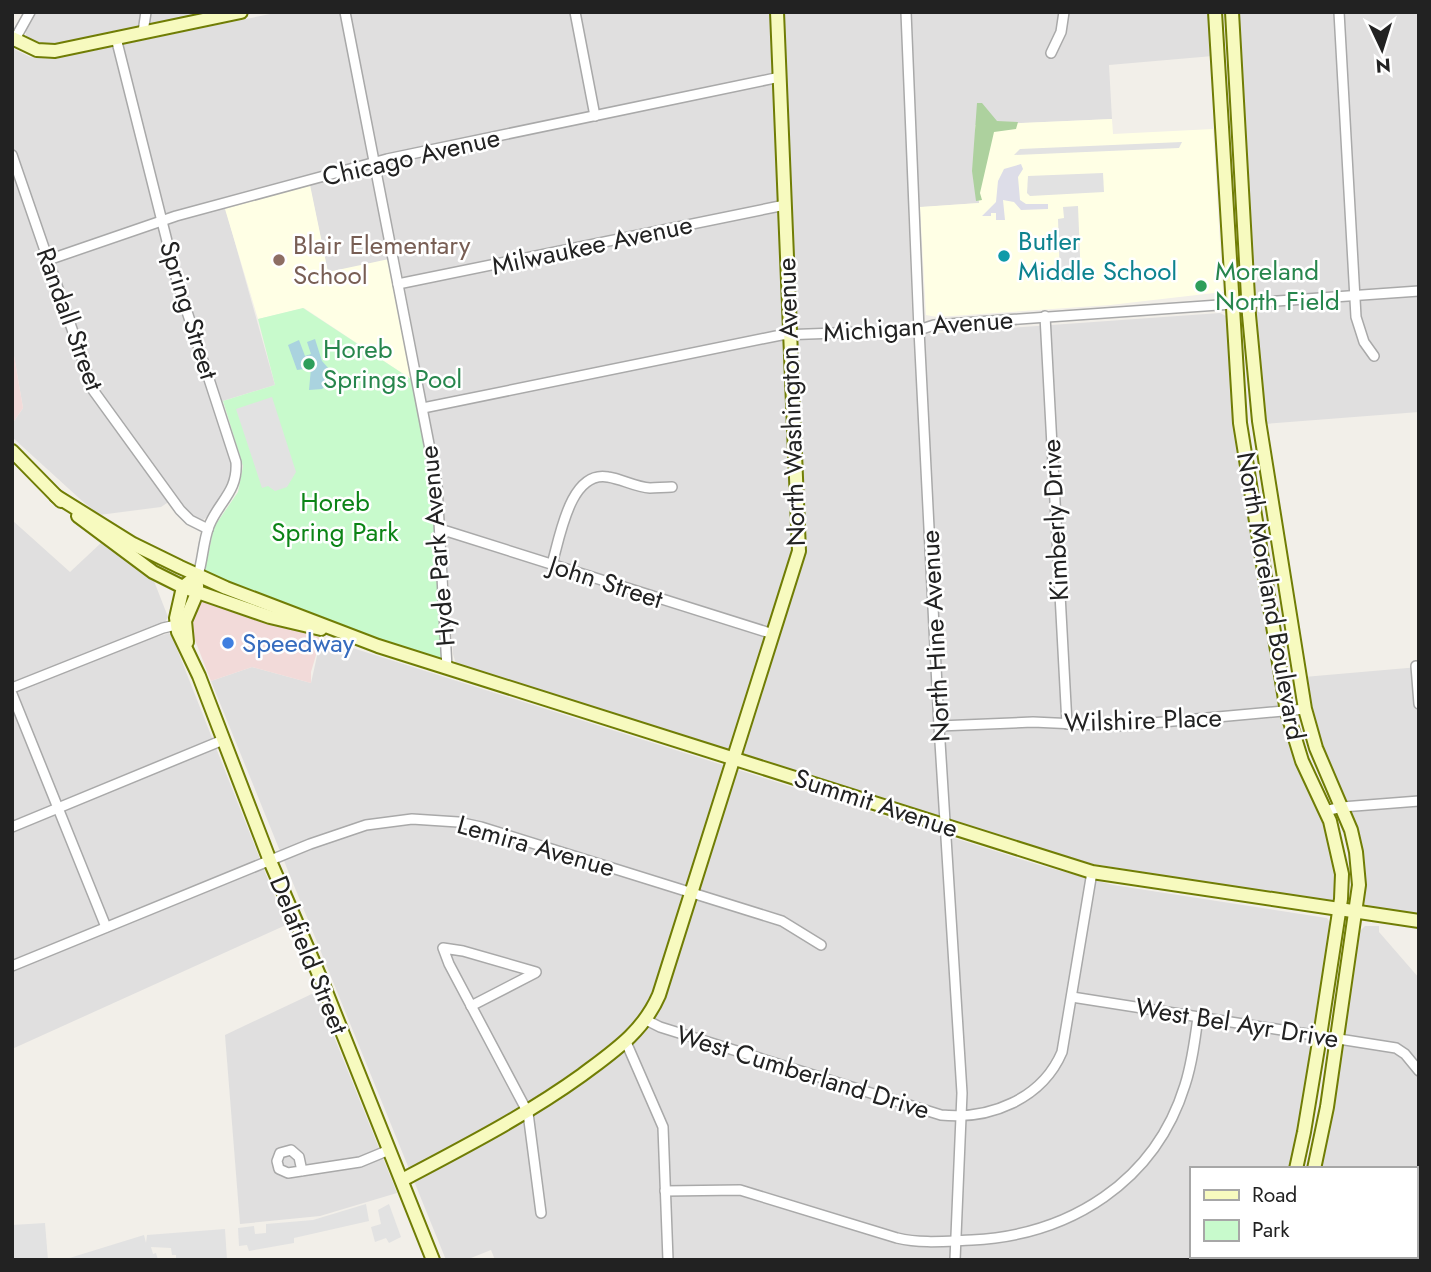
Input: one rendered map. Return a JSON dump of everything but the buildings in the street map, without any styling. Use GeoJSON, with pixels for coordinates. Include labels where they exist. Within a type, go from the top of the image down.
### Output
{"type":"FeatureCollection","features":[{"type":"Feature","properties":{"kind":"street"},"geometry":{"type":"LineString","coordinates":[[30,12],[14,38],[37,50],[55,51],[241,12]]}},
{"type":"Feature","properties":{"kind":"street"},"geometry":{"type":"LineString","coordinates":[[143,32],[146,12]]}},
{"type":"Feature","properties":{"kind":"street","name":"Hyde Park Avenue"},"geometry":{"type":"LineString","coordinates":[[345,12],[437,485],[447,668]]}},
{"type":"Feature","properties":{"kind":"street"},"geometry":{"type":"LineString","coordinates":[[575,12],[595,116]]}},
{"type":"Feature","properties":{"kind":"street","name":"North Washington Avenue"},"geometry":{"type":"LineString","coordinates":[[402,1180],[528,1112],[626,1042],[646,1020],[659,995],[799,547],[777,12]]}},
{"type":"Feature","properties":{"kind":"street","name":"North Hine Avenue"},"geometry":{"type":"LineString","coordinates":[[906,12],[939,726],[962,1115],[954,1260]]}},
{"type":"Feature","properties":{"kind":"street"},"geometry":{"type":"LineString","coordinates":[[1051,52],[1061,32],[1064,12]]}},
{"type":"Feature","properties":{"kind":"street","name":"North Moreland Boulevard"},"geometry":{"type":"LineString","coordinates":[[1215,12],[1241,430],[1287,712],[1302,761],[1325,811],[1340,860],[1342,884],[1320,1036],[1296,1167]]}},
{"type":"Feature","properties":{"kind":"street","name":"North Moreland Boulevard"},"geometry":{"type":"LineString","coordinates":[[1232,12],[1252,350],[1259,421],[1305,709],[1316,748],[1351,830],[1359,885],[1323,1130],[1314,1167]]}},
{"type":"Feature","properties":{"kind":"street"},"geometry":{"type":"LineString","coordinates":[[1339,12],[1358,327],[1374,356]]}},
{"type":"Feature","properties":{"kind":"street","name":"Spring Street"},"geometry":{"type":"LineString","coordinates":[[116,38],[184,307],[236,462],[237,473],[233,487],[208,529],[198,575]]}},
{"type":"Feature","properties":{"kind":"street","name":"Chicago Avenue"},"geometry":{"type":"LineString","coordinates":[[48,260],[162,221],[374,163],[780,77]]}},
{"type":"Feature","properties":{"kind":"street","name":"Randall Street"},"geometry":{"type":"LineString","coordinates":[[12,155],[93,390],[180,510],[190,520],[208,529]]}},
{"type":"Feature","properties":{"kind":"street","name":"Milwaukee Avenue"},"geometry":{"type":"LineString","coordinates":[[398,284],[785,205]]}},
{"type":"Feature","properties":{"kind":"street"},"geometry":{"type":"LineString","coordinates":[[1230,249],[1246,248]]}},
{"type":"Feature","properties":{"kind":"street","name":"Michigan Avenue"},"geometry":{"type":"LineString","coordinates":[[423,408],[790,334],[919,330],[934,325],[1045,316],[1419,292]]}},
{"type":"Feature","properties":{"kind":"street","name":"Kimberly Drive"},"geometry":{"type":"LineString","coordinates":[[1045,316],[1067,724]]}},
{"type":"Feature","properties":{"kind":"street"},"geometry":{"type":"LineString","coordinates":[[1235,351],[1252,350]]}},
{"type":"Feature","properties":{"kind":"street"},"geometry":{"type":"LineString","coordinates":[[12,451],[92,528],[153,572],[183,587]]}},
{"type":"Feature","properties":{"kind":"street"},"geometry":{"type":"LineString","coordinates":[[552,564],[574,495],[589,479],[603,476],[648,488],[671,486]]}},
{"type":"Feature","properties":{"kind":"street"},"geometry":{"type":"LineString","coordinates":[[12,688],[176,625],[183,587],[198,575],[133,544],[56,496]]}},
{"type":"Feature","properties":{"kind":"street","name":"John Street"},"geometry":{"type":"LineString","coordinates":[[440,529],[773,634]]}},
{"type":"Feature","properties":{"kind":"street","name":"Delafield Street"},"geometry":{"type":"LineString","coordinates":[[187,650],[186,621],[197,593],[198,575]]}},
{"type":"Feature","properties":{"kind":"street","name":"Summit Avenue"},"geometry":{"type":"LineString","coordinates":[[198,575],[346,633],[447,668],[1092,872],[1419,921]]}},
{"type":"Feature","properties":{"kind":"street","name":"Summit Avenue"},"geometry":{"type":"LineString","coordinates":[[183,587],[312,628],[346,633]]}},
{"type":"Feature","properties":{"kind":"street","name":"Delafield Street"},"geometry":{"type":"LineString","coordinates":[[176,625],[433,1260]]}},
{"type":"Feature","properties":{"kind":"street"},"geometry":{"type":"LineString","coordinates":[[1416,666],[1419,704]]}},
{"type":"Feature","properties":{"kind":"street"},"geometry":{"type":"LineString","coordinates":[[12,694],[106,927]]}},
{"type":"Feature","properties":{"kind":"street","name":"Wilshire Place"},"geometry":{"type":"LineString","coordinates":[[939,726],[1033,722],[1118,726],[1305,709]]}},
{"type":"Feature","properties":{"kind":"street"},"geometry":{"type":"LineString","coordinates":[[12,827],[223,740]]}},
{"type":"Feature","properties":{"kind":"street"},"geometry":{"type":"LineString","coordinates":[[1325,811],[1342,807],[1419,801]]}},
{"type":"Feature","properties":{"kind":"street","name":"Lemira Avenue"},"geometry":{"type":"LineString","coordinates":[[12,966],[270,861],[366,825],[385,821],[435,820],[493,830],[782,920],[821,946]]}},
{"type":"Feature","properties":{"kind":"street"},"geometry":{"type":"LineString","coordinates":[[1340,860],[1357,859]]}},
{"type":"Feature","properties":{"kind":"street","name":"West Cumberland Drive"},"geometry":{"type":"LineString","coordinates":[[646,1020],[660,1027],[930,1113],[962,1115],[1014,1104],[1041,1084],[1062,1052],[1092,872]]}},
{"type":"Feature","properties":{"kind":"street"},"geometry":{"type":"LineString","coordinates":[[471,1006],[536,972],[443,948],[449,964],[471,1006],[528,1112],[541,1213]]}},
{"type":"Feature","properties":{"kind":"street"},"geometry":{"type":"LineString","coordinates":[[1331,964],[1348,966]]}},
{"type":"Feature","properties":{"kind":"street","name":"West Bel Ayr Drive"},"geometry":{"type":"LineString","coordinates":[[1072,998],[1401,1050],[1419,1071]]}},
{"type":"Feature","properties":{"kind":"street"},"geometry":{"type":"LineString","coordinates":[[665,1191],[740,1190],[897,1238],[920,1242],[1005,1238],[1051,1226],[1096,1204],[1124,1181],[1158,1143],[1175,1111],[1189,1073],[1198,1017]]}},
{"type":"Feature","properties":{"kind":"street"},"geometry":{"type":"LineString","coordinates":[[626,1042],[662,1121],[668,1260]]}},
{"type":"Feature","properties":{"kind":"street"},"geometry":{"type":"LineString","coordinates":[[302,1171],[360,1162],[390,1150]]}},
{"type":"Feature","properties":{"kind":"shaded area"},"geometry":{"type":"Polygon","coordinates":[[[36,12],[216,12],[47,46],[26,36],[26,28],[36,12]]]}},
{"type":"Feature","properties":{"kind":"shaded area"},"geometry":{"type":"Polygon","coordinates":[[[280,12],[1211,12],[1213,56],[1109,65],[1112,119],[975,125],[979,203],[908,208],[913,335],[1220,313],[1228,317],[1281,700],[1325,823],[1337,870],[1336,898],[1330,902],[1081,862],[456,664],[453,654],[443,487],[399,258],[328,273],[308,177],[223,200],[275,385],[213,404],[232,463],[231,483],[210,515],[203,520],[195,518],[176,497],[161,507],[99,515],[12,437],[12,424],[23,408],[12,344],[12,48],[30,57],[52,59],[280,12]]]}},
{"type":"Feature","properties":{"kind":"shaded area"},"geometry":{"type":"Polygon","coordinates":[[[1237,12],[1419,12],[1419,412],[1264,424],[1237,12]]]}},
{"type":"Feature","properties":{"kind":"shaded area"},"geometry":{"type":"Polygon","coordinates":[[[1112,119],[1113,134],[1213,129],[1223,292],[1110,305],[937,317],[926,315],[920,207],[979,203],[975,125],[1112,119]]]}},
{"type":"Feature","properties":{"kind":"shaded area"},"geometry":{"type":"Polygon","coordinates":[[[1182,142],[1179,148],[1014,155],[1020,149],[1182,142]]]}},
{"type":"Feature","properties":{"kind":"shaded area"},"geometry":{"type":"Polygon","coordinates":[[[1021,164],[1023,169],[1018,177],[1020,200],[1026,204],[1048,204],[1048,209],[1021,210],[1014,202],[1003,200],[1005,220],[996,220],[996,213],[982,216],[996,202],[998,181],[1004,169],[1021,164]]]}},
{"type":"Feature","properties":{"kind":"shaded area"},"geometry":{"type":"Polygon","coordinates":[[[1103,173],[1104,192],[1030,196],[1027,193],[1028,176],[1103,173]]]}},
{"type":"Feature","properties":{"kind":"shaded area"},"geometry":{"type":"Polygon","coordinates":[[[310,185],[328,272],[389,259],[411,379],[304,308],[258,319],[225,209],[310,185]]]}},
{"type":"Feature","properties":{"kind":"shaded area"},"geometry":{"type":"Polygon","coordinates":[[[1078,206],[1081,280],[1060,281],[1058,219],[1064,218],[1063,207],[1078,206]]]}},
{"type":"Feature","properties":{"kind":"shaded area"},"geometry":{"type":"Polygon","coordinates":[[[12,344],[23,408],[12,424],[12,344]]]}},
{"type":"Feature","properties":{"kind":"shaded area"},"geometry":{"type":"Polygon","coordinates":[[[272,397],[296,472],[287,487],[275,491],[268,486],[262,488],[236,409],[272,397]]]}},
{"type":"Feature","properties":{"kind":"shaded area"},"geometry":{"type":"Polygon","coordinates":[[[12,520],[70,572],[102,542],[154,581],[168,617],[165,622],[147,630],[150,639],[169,633],[173,639],[286,925],[12,1049],[12,520]]]}},
{"type":"Feature","properties":{"kind":"shaded area"},"geometry":{"type":"Polygon","coordinates":[[[199,600],[321,638],[311,672],[311,683],[252,667],[211,681],[191,630],[191,621],[199,600]]]}},
{"type":"Feature","properties":{"kind":"shaded area"},"geometry":{"type":"Polygon","coordinates":[[[321,638],[1039,865],[1113,885],[1327,918],[1331,924],[1308,1086],[1292,1167],[1190,1167],[1190,1258],[1244,1258],[1243,1260],[674,1260],[673,1257],[640,1260],[495,1260],[491,1250],[466,1260],[446,1260],[211,681],[252,667],[311,683],[321,638]]]}},
{"type":"Feature","properties":{"kind":"shaded area"},"geometry":{"type":"Polygon","coordinates":[[[1419,667],[1419,915],[1365,904],[1364,873],[1317,737],[1304,677],[1419,667]]]}},
{"type":"Feature","properties":{"kind":"shaded area"},"geometry":{"type":"Polygon","coordinates":[[[1365,926],[1379,926],[1379,932],[1419,978],[1419,1260],[1277,1260],[1417,1258],[1417,1167],[1320,1167],[1327,1137],[1359,932],[1365,926]]]}},
{"type":"Feature","properties":{"kind":"shaded area"},"geometry":{"type":"Polygon","coordinates":[[[316,992],[397,1193],[320,1216],[240,1224],[225,1035],[316,992]]]}},
{"type":"Feature","properties":{"kind":"shaded area"},"geometry":{"type":"Polygon","coordinates":[[[366,1204],[369,1221],[294,1238],[294,1243],[249,1251],[247,1245],[239,1246],[238,1228],[254,1226],[255,1234],[266,1233],[266,1224],[313,1220],[366,1204]]]}},
{"type":"Feature","properties":{"kind":"shaded area"},"geometry":{"type":"Polygon","coordinates":[[[389,1204],[401,1237],[389,1243],[386,1238],[375,1242],[371,1227],[381,1224],[378,1210],[389,1204]]]}},
{"type":"Feature","properties":{"kind":"shaded area"},"geometry":{"type":"Polygon","coordinates":[[[45,1223],[48,1260],[12,1260],[12,1225],[45,1223]]]}},
{"type":"Feature","properties":{"kind":"shaded area"},"geometry":{"type":"Polygon","coordinates":[[[225,1229],[227,1260],[176,1260],[171,1248],[151,1247],[158,1260],[63,1260],[144,1235],[146,1243],[147,1235],[225,1229]]]}},
{"type":"Feature","properties":{"kind":"green space"},"geometry":{"type":"Polygon","coordinates":[[[977,103],[982,103],[997,121],[1018,122],[1016,129],[994,132],[980,193],[982,200],[976,201],[972,171],[977,103]]]}},
{"type":"Feature","properties":{"kind":"green space","name":"Horeb Spring Park"},"geometry":{"type":"Polygon","coordinates":[[[303,308],[411,379],[433,487],[442,659],[381,641],[204,574],[214,527],[238,492],[243,466],[223,401],[275,385],[258,319],[303,308]]]}},
{"type":"Feature","properties":{"kind":"water","name":"Horeb Springs Pool"},"geometry":{"type":"Polygon","coordinates":[[[315,339],[322,361],[336,377],[322,389],[309,390],[311,368],[297,370],[288,345],[299,340],[305,356],[311,354],[307,342],[315,339]]]}},
{"type":"Feature","properties":{"kind":"place","name":"Butler Middle School"},"geometry":{"type":"Point","coordinates":[1004,256]}},
{"type":"Feature","properties":{"kind":"place","name":"Blair Elementary School"},"geometry":{"type":"Point","coordinates":[279,260]}},
{"type":"Feature","properties":{"kind":"place","name":"Moreland North Field"},"geometry":{"type":"Point","coordinates":[1201,286]}},
{"type":"Feature","properties":{"kind":"place","name":"Horeb Springs Pool"},"geometry":{"type":"Point","coordinates":[309,364]}},
{"type":"Feature","properties":{"kind":"place","name":"Speedway"},"geometry":{"type":"Point","coordinates":[228,643]}}]}
